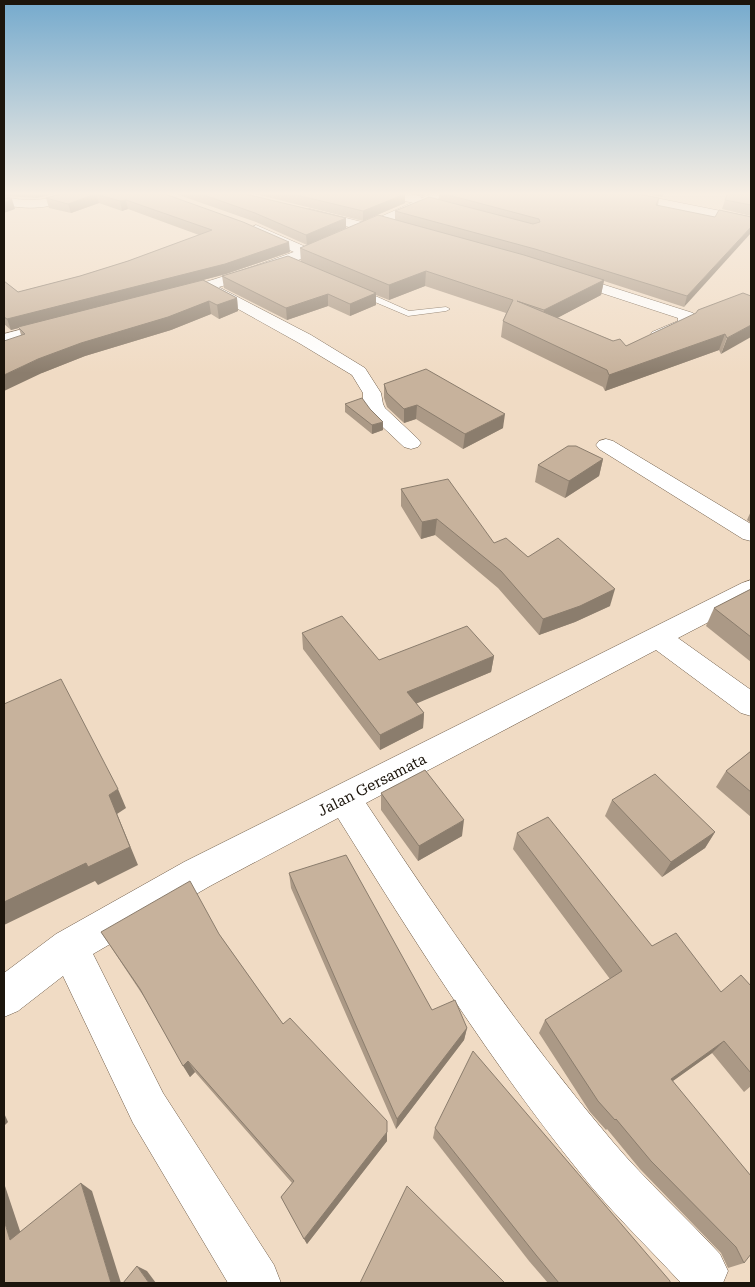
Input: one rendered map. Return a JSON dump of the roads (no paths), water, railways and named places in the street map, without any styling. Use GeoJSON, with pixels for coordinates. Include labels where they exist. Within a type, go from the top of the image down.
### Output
{"type":"FeatureCollection","features":[{"type":"Feature","properties":{"kind":"street"},"geometry":{"type":"LineString","coordinates":[[292,253],[164,296],[209,287],[291,263],[312,253]]}},
{"type":"Feature","properties":{"kind":"street"},"geometry":{"type":"LineString","coordinates":[[555,273],[687,316],[685,324],[640,343]]}},
{"type":"Feature","properties":{"kind":"street"},"geometry":{"type":"LineString","coordinates":[[209,287],[305,339],[359,372],[372,393],[373,404],[378,412],[411,442]]}},
{"type":"Feature","properties":{"kind":"street"},"geometry":{"type":"LineString","coordinates":[[4,337],[74,319]]}},
{"type":"Feature","properties":{"kind":"street"},"geometry":{"type":"LineString","coordinates":[[606,445],[751,534]]}},
{"type":"Feature","properties":{"kind":"street","name":"Jalan Gersamata"},"geometry":{"type":"LineString","coordinates":[[4,997],[69,948],[206,870],[345,800],[751,588]]}},
{"type":"Feature","properties":{"kind":"street"},"geometry":{"type":"LineString","coordinates":[[657,637],[751,705]]}},
{"type":"Feature","properties":{"kind":"street"},"geometry":{"type":"LineString","coordinates":[[345,800],[411,902],[525,1067],[599,1160],[703,1271]]}},
{"type":"Feature","properties":{"kind":"street"},"geometry":{"type":"LineString","coordinates":[[69,948],[148,1108],[256,1283]]}},
{"type":"Feature","properties":{"kind":"lane"},"geometry":{"type":"LineString","coordinates":[[348,287],[408,314],[446,309]]}}]}
